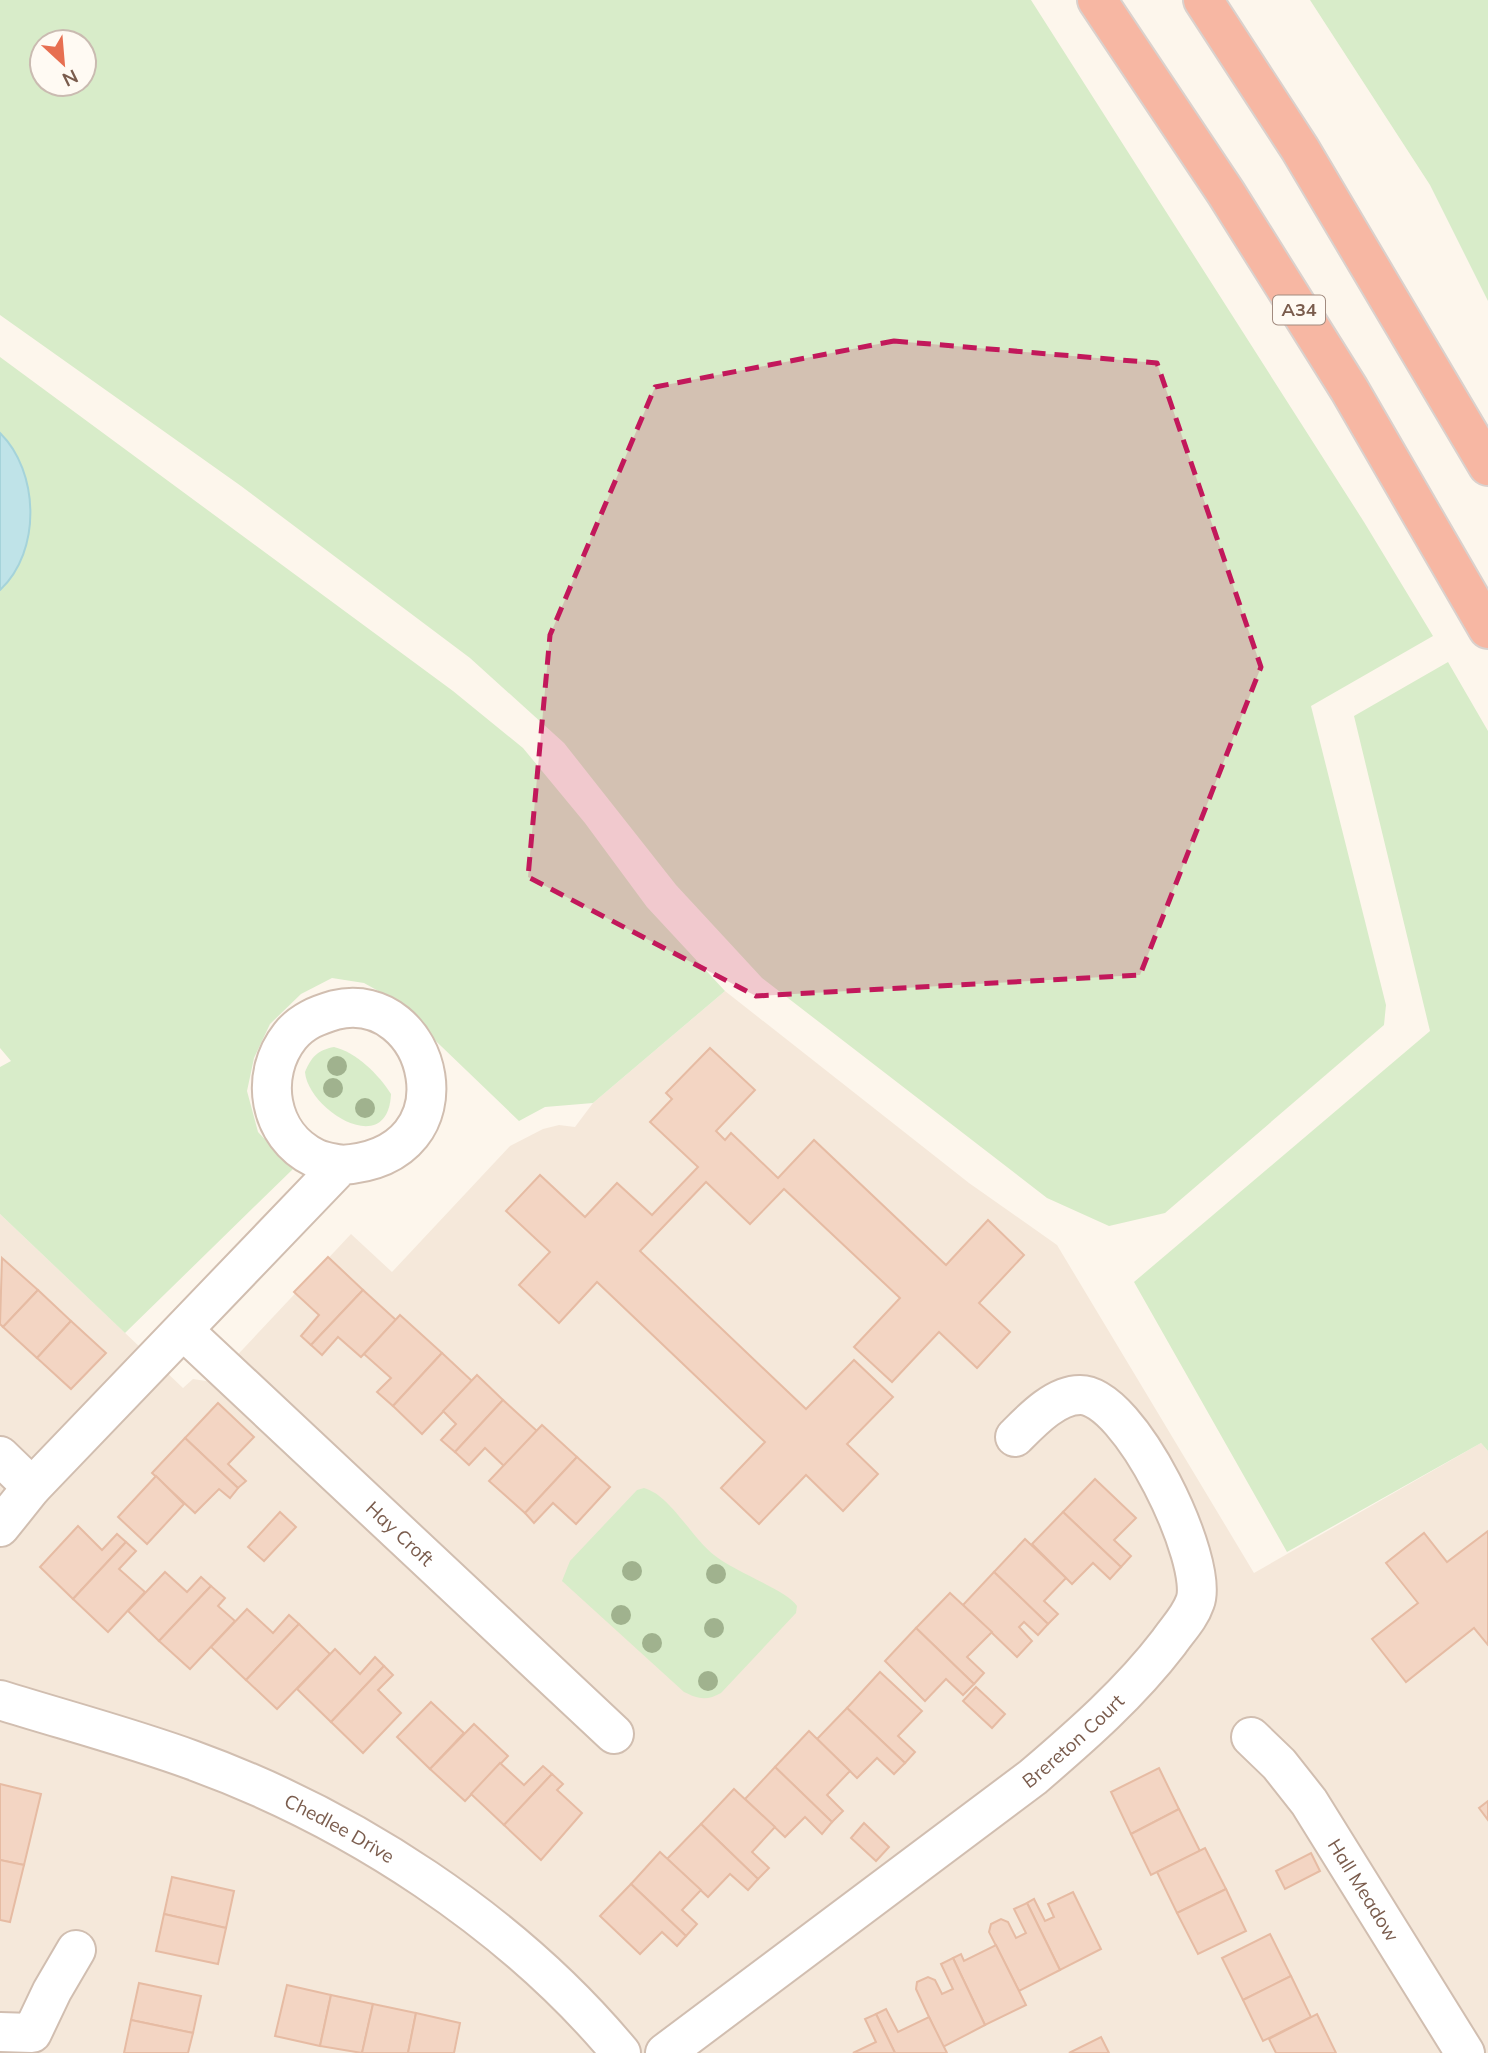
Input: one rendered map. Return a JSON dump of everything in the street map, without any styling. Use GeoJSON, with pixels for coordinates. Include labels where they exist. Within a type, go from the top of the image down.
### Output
{"type":"FeatureCollection","features":[{"type":"Feature","properties":{"kind":"highway","name":"A34"},"geometry":{"type":"LineString","coordinates":[[1097,0],[1226,193],[1341,377],[1488,629]]}},
{"type":"Feature","properties":{"kind":"highway"},"geometry":{"type":"LineString","coordinates":[[1203,0],[1300,149],[1488,466]]}},
{"type":"Feature","properties":{"kind":"street"},"geometry":{"type":"LineString","coordinates":[[0,1527],[32,1487],[341,1165],[368,1164],[392,1153],[411,1135],[424,1111],[428,1085],[423,1060],[411,1038],[392,1021],[369,1011],[343,1008],[319,1014],[297,1028],[281,1047],[272,1071],[271,1096],[278,1122],[293,1143],[315,1158],[341,1165]]}},
{"type":"Feature","properties":{"kind":"street","name":"Hay Croft"},"geometry":{"type":"LineString","coordinates":[[184,1331],[614,1734]]}},
{"type":"Feature","properties":{"kind":"street","name":"Brereton Court"},"geometry":{"type":"LineString","coordinates":[[665,2053],[1033,1777],[1086,1732],[1122,1696],[1187,1617],[1196,1599],[1196,1578],[1178,1521],[1155,1467],[1130,1430],[1104,1402],[1081,1394],[1060,1399],[1014,1437]]}},
{"type":"Feature","properties":{"kind":"street"},"geometry":{"type":"LineString","coordinates":[[0,1457],[32,1487]]}},
{"type":"Feature","properties":{"kind":"street","name":"Chedlee Drive"},"geometry":{"type":"LineString","coordinates":[[0,1700],[193,1760],[253,1785],[382,1851],[429,1881],[524,1955],[578,2004],[621,2053]]}},
{"type":"Feature","properties":{"kind":"street","name":"Hall Meadow"},"geometry":{"type":"LineString","coordinates":[[1251,1737],[1279,1764],[1309,1802],[1465,2053]]}},
{"type":"Feature","properties":{"kind":"street"},"geometry":{"type":"LineString","coordinates":[[19,2039],[76,1950]]}},
{"type":"Feature","properties":{"kind":"highlighted area"},"geometry":{"type":"Polygon","coordinates":[[[894,341],[1157,363],[1261,667],[1140,975],[756,996],[528,877],[550,635],[655,387],[894,341]]]}},
{"type":"Feature","properties":{"kind":"shaded area"},"geometry":{"type":"Polygon","coordinates":[[[725,991],[969,1183],[1057,1245],[1254,1573],[1481,1443],[1488,1451],[1488,2053],[0,2053],[0,1214],[183,1388],[193,1379],[212,1382],[351,1234],[392,1272],[510,1146],[543,1129],[559,1125],[575,1127],[593,1103],[725,991]]]}},
{"type":"Feature","properties":{"kind":"green space"},"geometry":{"type":"Polygon","coordinates":[[[0,0],[1031,0],[1364,522],[1433,636],[1311,706],[1386,1005],[1384,1025],[1165,1213],[1109,1226],[1047,1198],[762,978],[676,885],[564,743],[470,658],[241,486],[0,315],[0,0]]]}},
{"type":"Feature","properties":{"kind":"green space"},"geometry":{"type":"Polygon","coordinates":[[[1310,0],[1488,0],[1488,301],[1430,185],[1310,0]]]}},
{"type":"Feature","properties":{"kind":"green space"},"geometry":{"type":"Polygon","coordinates":[[[0,357],[453,691],[523,748],[585,823],[647,907],[725,991],[593,1103],[545,1107],[519,1121],[391,998],[364,983],[332,978],[301,994],[270,1024],[254,1058],[247,1091],[258,1132],[293,1169],[125,1333],[0,1214],[0,1067],[11,1061],[0,1048],[0,357]]]}},
{"type":"Feature","properties":{"kind":"green space"},"geometry":{"type":"Polygon","coordinates":[[[1448,662],[1488,731],[1488,1451],[1481,1443],[1287,1552],[1134,1282],[1430,1031],[1354,716],[1448,662]]]}},
{"type":"Feature","properties":{"kind":"green space"},"geometry":{"type":"Polygon","coordinates":[[[334,1047],[366,1065],[391,1094],[387,1114],[377,1124],[363,1126],[348,1122],[319,1101],[309,1087],[305,1072],[310,1062],[319,1052],[334,1047]]]}},
{"type":"Feature","properties":{"kind":"green space"},"geometry":{"type":"Polygon","coordinates":[[[644,1488],[663,1499],[714,1555],[783,1594],[797,1606],[796,1613],[721,1693],[711,1697],[698,1698],[684,1692],[562,1581],[570,1561],[637,1490],[644,1488]]]}},
{"type":"Feature","properties":{"kind":"water"},"geometry":{"type":"Polygon","coordinates":[[[0,433],[13,449],[22,468],[30,511],[29,533],[23,554],[14,574],[0,590],[0,433]]]}},
{"type":"Feature","properties":{"kind":"building"},"geometry":{"type":"Polygon","coordinates":[[[710,1048],[755,1090],[716,1131],[725,1140],[731,1133],[778,1178],[814,1140],[946,1265],[988,1220],[1024,1255],[979,1303],[1010,1332],[977,1368],[939,1332],[892,1382],[854,1347],[900,1298],[784,1189],[750,1224],[706,1182],[640,1251],[806,1409],[854,1360],[893,1397],[847,1444],[878,1474],[843,1511],[806,1475],[759,1524],[721,1488],[765,1442],[597,1282],[559,1323],[519,1285],[550,1252],[506,1211],[540,1175],[585,1217],[617,1183],[652,1215],[698,1167],[650,1122],[672,1099],[666,1093],[710,1048]]]}},
{"type":"Feature","properties":{"kind":"building"},"geometry":{"type":"Polygon","coordinates":[[[328,1257],[363,1290],[311,1345],[301,1336],[319,1315],[294,1292],[328,1257]]]}},
{"type":"Feature","properties":{"kind":"building"},"geometry":{"type":"Polygon","coordinates":[[[2,1258],[38,1290],[3,1327],[0,1324],[2,1258]]]}},
{"type":"Feature","properties":{"kind":"building"},"geometry":{"type":"Polygon","coordinates":[[[38,1290],[71,1321],[37,1358],[3,1327],[38,1290]]]}},
{"type":"Feature","properties":{"kind":"building"},"geometry":{"type":"Polygon","coordinates":[[[363,1290],[396,1320],[361,1357],[338,1337],[322,1355],[311,1345],[363,1290]]]}},
{"type":"Feature","properties":{"kind":"building"},"geometry":{"type":"Polygon","coordinates":[[[400,1315],[442,1353],[393,1406],[377,1392],[391,1378],[364,1354],[400,1315]]]}},
{"type":"Feature","properties":{"kind":"building"},"geometry":{"type":"Polygon","coordinates":[[[71,1321],[106,1353],[71,1389],[37,1358],[71,1321]]]}},
{"type":"Feature","properties":{"kind":"building"},"geometry":{"type":"Polygon","coordinates":[[[442,1353],[472,1381],[422,1434],[393,1406],[442,1353]]]}},
{"type":"Feature","properties":{"kind":"building"},"geometry":{"type":"Polygon","coordinates":[[[477,1375],[503,1400],[455,1452],[441,1440],[456,1424],[443,1411],[477,1375]]]}},
{"type":"Feature","properties":{"kind":"building"},"geometry":{"type":"Polygon","coordinates":[[[503,1400],[537,1431],[504,1466],[485,1448],[469,1465],[455,1452],[503,1400]]]}},
{"type":"Feature","properties":{"kind":"building"},"geometry":{"type":"Polygon","coordinates":[[[218,1403],[254,1437],[228,1464],[246,1481],[238,1488],[185,1438],[218,1403]]]}},
{"type":"Feature","properties":{"kind":"building"},"geometry":{"type":"Polygon","coordinates":[[[542,1425],[577,1457],[525,1513],[489,1481],[542,1425]]]}},
{"type":"Feature","properties":{"kind":"building"},"geometry":{"type":"Polygon","coordinates":[[[185,1438],[238,1488],[230,1498],[219,1489],[195,1513],[152,1473],[185,1438]]]}},
{"type":"Feature","properties":{"kind":"building"},"geometry":{"type":"Polygon","coordinates":[[[577,1457],[610,1487],[576,1524],[553,1503],[534,1523],[525,1513],[577,1457]]]}},
{"type":"Feature","properties":{"kind":"building"},"geometry":{"type":"Polygon","coordinates":[[[156,1476],[184,1504],[147,1544],[118,1517],[156,1476]]]}},
{"type":"Feature","properties":{"kind":"building"},"geometry":{"type":"Polygon","coordinates":[[[1095,1479],[1136,1518],[1114,1540],[1131,1556],[1121,1567],[1063,1512],[1095,1479]]]}},
{"type":"Feature","properties":{"kind":"building"},"geometry":{"type":"Polygon","coordinates":[[[280,1512],[296,1527],[264,1561],[248,1547],[280,1512]]]}},
{"type":"Feature","properties":{"kind":"building"},"geometry":{"type":"Polygon","coordinates":[[[1063,1512],[1121,1567],[1110,1579],[1093,1563],[1072,1584],[1032,1544],[1063,1512]]]}},
{"type":"Feature","properties":{"kind":"building"},"geometry":{"type":"Polygon","coordinates":[[[78,1526],[102,1550],[117,1534],[126,1542],[73,1599],[40,1567],[78,1526]]]}},
{"type":"Feature","properties":{"kind":"building"},"geometry":{"type":"Polygon","coordinates":[[[1488,1531],[1488,1645],[1474,1628],[1406,1682],[1372,1639],[1418,1603],[1386,1563],[1424,1533],[1447,1562],[1488,1531]]]}},
{"type":"Feature","properties":{"kind":"building"},"geometry":{"type":"Polygon","coordinates":[[[1025,1539],[1066,1578],[1044,1601],[1058,1614],[1048,1624],[994,1572],[1025,1539]]]}},
{"type":"Feature","properties":{"kind":"building"},"geometry":{"type":"Polygon","coordinates":[[[126,1542],[136,1551],[119,1569],[145,1592],[108,1632],[73,1599],[126,1542]]]}},
{"type":"Feature","properties":{"kind":"building"},"geometry":{"type":"Polygon","coordinates":[[[165,1572],[187,1592],[201,1577],[211,1586],[159,1641],[128,1611],[165,1572]]]}},
{"type":"Feature","properties":{"kind":"building"},"geometry":{"type":"Polygon","coordinates":[[[994,1572],[1048,1624],[1038,1635],[1024,1622],[1019,1627],[1032,1641],[1017,1657],[963,1605],[994,1572]]]}},
{"type":"Feature","properties":{"kind":"building"},"geometry":{"type":"Polygon","coordinates":[[[211,1586],[225,1598],[218,1606],[235,1621],[190,1669],[159,1641],[211,1586]]]}},
{"type":"Feature","properties":{"kind":"building"},"geometry":{"type":"Polygon","coordinates":[[[950,1593],[992,1632],[967,1657],[984,1673],[974,1684],[916,1628],[950,1593]]]}},
{"type":"Feature","properties":{"kind":"building"},"geometry":{"type":"Polygon","coordinates":[[[247,1609],[273,1633],[289,1615],[299,1624],[246,1680],[211,1647],[247,1609]]]}},
{"type":"Feature","properties":{"kind":"building"},"geometry":{"type":"Polygon","coordinates":[[[299,1624],[330,1654],[277,1709],[246,1680],[299,1624]]]}},
{"type":"Feature","properties":{"kind":"building"},"geometry":{"type":"Polygon","coordinates":[[[916,1628],[974,1684],[963,1695],[946,1679],[925,1701],[885,1661],[916,1628]]]}},
{"type":"Feature","properties":{"kind":"building"},"geometry":{"type":"Polygon","coordinates":[[[335,1649],[360,1674],[375,1657],[384,1666],[331,1722],[297,1689],[335,1649]]]}},
{"type":"Feature","properties":{"kind":"building"},"geometry":{"type":"Polygon","coordinates":[[[384,1666],[393,1675],[378,1690],[401,1713],[363,1753],[331,1722],[384,1666]]]}},
{"type":"Feature","properties":{"kind":"building"},"geometry":{"type":"Polygon","coordinates":[[[880,1672],[922,1711],[898,1736],[915,1752],[905,1763],[847,1708],[880,1672]]]}},
{"type":"Feature","properties":{"kind":"building"},"geometry":{"type":"Polygon","coordinates":[[[976,1687],[1005,1714],[992,1728],[963,1701],[976,1687]]]}},
{"type":"Feature","properties":{"kind":"building"},"geometry":{"type":"Polygon","coordinates":[[[431,1702],[464,1733],[430,1769],[397,1737],[431,1702]]]}},
{"type":"Feature","properties":{"kind":"building"},"geometry":{"type":"Polygon","coordinates":[[[847,1708],[905,1763],[894,1774],[877,1758],[857,1778],[817,1739],[847,1708]]]}},
{"type":"Feature","properties":{"kind":"building"},"geometry":{"type":"Polygon","coordinates":[[[474,1724],[508,1756],[465,1801],[430,1769],[474,1724]]]}},
{"type":"Feature","properties":{"kind":"building"},"geometry":{"type":"Polygon","coordinates":[[[809,1731],[850,1771],[827,1795],[843,1811],[832,1822],[775,1767],[809,1731]]]}},
{"type":"Feature","properties":{"kind":"building"},"geometry":{"type":"Polygon","coordinates":[[[500,1763],[524,1785],[543,1766],[552,1774],[504,1825],[471,1794],[500,1763]]]}},
{"type":"Feature","properties":{"kind":"building"},"geometry":{"type":"Polygon","coordinates":[[[775,1767],[832,1822],[822,1834],[805,1817],[785,1837],[745,1799],[775,1767]]]}},
{"type":"Feature","properties":{"kind":"building"},"geometry":{"type":"Polygon","coordinates":[[[1159,1768],[1179,1809],[1131,1834],[1111,1792],[1159,1768]]]}},
{"type":"Feature","properties":{"kind":"building"},"geometry":{"type":"Polygon","coordinates":[[[552,1774],[563,1784],[557,1790],[582,1813],[541,1860],[504,1825],[552,1774]]]}},
{"type":"Feature","properties":{"kind":"building"},"geometry":{"type":"Polygon","coordinates":[[[0,1784],[41,1794],[24,1865],[0,1860],[0,1784]]]}},
{"type":"Feature","properties":{"kind":"building"},"geometry":{"type":"Polygon","coordinates":[[[734,1789],[775,1827],[752,1852],[769,1868],[758,1879],[701,1824],[734,1789]]]}},
{"type":"Feature","properties":{"kind":"building"},"geometry":{"type":"Polygon","coordinates":[[[1488,1801],[1488,1820],[1479,1808],[1488,1801]]]}},
{"type":"Feature","properties":{"kind":"building"},"geometry":{"type":"Polygon","coordinates":[[[1179,1809],[1200,1851],[1151,1875],[1131,1834],[1179,1809]]]}},
{"type":"Feature","properties":{"kind":"building"},"geometry":{"type":"Polygon","coordinates":[[[864,1823],[889,1847],[876,1861],[851,1838],[864,1823]]]}},
{"type":"Feature","properties":{"kind":"building"},"geometry":{"type":"Polygon","coordinates":[[[701,1824],[758,1879],[748,1890],[730,1874],[708,1897],[667,1859],[701,1824]]]}},
{"type":"Feature","properties":{"kind":"building"},"geometry":{"type":"Polygon","coordinates":[[[1205,1848],[1226,1889],[1177,1913],[1157,1872],[1205,1848]]]}},
{"type":"Feature","properties":{"kind":"building"},"geometry":{"type":"Polygon","coordinates":[[[660,1852],[701,1890],[682,1910],[697,1924],[686,1936],[631,1884],[660,1852]]]}},
{"type":"Feature","properties":{"kind":"building"},"geometry":{"type":"Polygon","coordinates":[[[1311,1853],[1320,1871],[1285,1889],[1276,1871],[1311,1853]]]}},
{"type":"Feature","properties":{"kind":"building"},"geometry":{"type":"Polygon","coordinates":[[[0,1860],[24,1865],[10,1922],[0,1920],[0,1860]]]}},
{"type":"Feature","properties":{"kind":"building"},"geometry":{"type":"Polygon","coordinates":[[[172,1877],[234,1891],[226,1928],[164,1914],[172,1877]]]}},
{"type":"Feature","properties":{"kind":"building"},"geometry":{"type":"Polygon","coordinates":[[[631,1884],[686,1936],[677,1946],[662,1932],[640,1954],[600,1916],[631,1884]]]}},
{"type":"Feature","properties":{"kind":"building"},"geometry":{"type":"Polygon","coordinates":[[[1226,1889],[1246,1931],[1198,1954],[1177,1913],[1226,1889]]]}},
{"type":"Feature","properties":{"kind":"building"},"geometry":{"type":"Polygon","coordinates":[[[1073,1892],[1101,1949],[1060,1970],[1027,1903],[1034,1899],[1045,1921],[1054,1917],[1048,1904],[1073,1892]]]}},
{"type":"Feature","properties":{"kind":"building"},"geometry":{"type":"Polygon","coordinates":[[[1027,1903],[1060,1970],[1019,1991],[989,1932],[991,1924],[1001,1919],[1008,1922],[1016,1938],[1026,1933],[1014,1909],[1027,1903]]]}},
{"type":"Feature","properties":{"kind":"building"},"geometry":{"type":"Polygon","coordinates":[[[164,1914],[226,1928],[218,1964],[156,1951],[164,1914]]]}},
{"type":"Feature","properties":{"kind":"building"},"geometry":{"type":"Polygon","coordinates":[[[1270,1934],[1291,1976],[1243,2000],[1222,1958],[1270,1934]]]}},
{"type":"Feature","properties":{"kind":"building"},"geometry":{"type":"Polygon","coordinates":[[[996,1945],[1026,2005],[985,2025],[953,1958],[961,1954],[964,1961],[996,1945]]]}},
{"type":"Feature","properties":{"kind":"building"},"geometry":{"type":"Polygon","coordinates":[[[953,1958],[985,2025],[943,2047],[916,1989],[917,1982],[928,1977],[935,1980],[942,1994],[953,1989],[941,1964],[953,1958]]]}},
{"type":"Feature","properties":{"kind":"building"},"geometry":{"type":"Polygon","coordinates":[[[1291,1976],[1311,2017],[1263,2041],[1243,2000],[1291,1976]]]}},
{"type":"Feature","properties":{"kind":"building"},"geometry":{"type":"Polygon","coordinates":[[[139,1983],[201,1996],[193,2033],[131,2020],[139,1983]]]}},
{"type":"Feature","properties":{"kind":"building"},"geometry":{"type":"Polygon","coordinates":[[[287,1985],[331,1995],[320,2046],[275,2036],[287,1985]]]}},
{"type":"Feature","properties":{"kind":"building"},"geometry":{"type":"Polygon","coordinates":[[[331,1995],[373,2004],[362,2053],[320,2046],[331,1995]]]}},
{"type":"Feature","properties":{"kind":"building"},"geometry":{"type":"Polygon","coordinates":[[[373,2004],[416,2013],[408,2053],[362,2053],[373,2004]]]}},
{"type":"Feature","properties":{"kind":"building"},"geometry":{"type":"Polygon","coordinates":[[[886,2009],[898,2032],[929,2017],[947,2053],[895,2053],[876,2014],[886,2009]]]}},
{"type":"Feature","properties":{"kind":"building"},"geometry":{"type":"Polygon","coordinates":[[[416,2013],[460,2023],[454,2053],[408,2053],[416,2013]]]}},
{"type":"Feature","properties":{"kind":"building"},"geometry":{"type":"Polygon","coordinates":[[[876,2014],[895,2053],[853,2053],[876,2042],[865,2019],[876,2014]]]}},
{"type":"Feature","properties":{"kind":"building"},"geometry":{"type":"Polygon","coordinates":[[[1317,2014],[1336,2053],[1276,2053],[1269,2039],[1317,2014]]]}},
{"type":"Feature","properties":{"kind":"building"},"geometry":{"type":"Polygon","coordinates":[[[131,2020],[193,2033],[188,2053],[124,2053],[131,2020]]]}},
{"type":"Feature","properties":{"kind":"building"},"geometry":{"type":"Polygon","coordinates":[[[1101,2037],[1109,2053],[1069,2053],[1101,2037]]]}}]}
